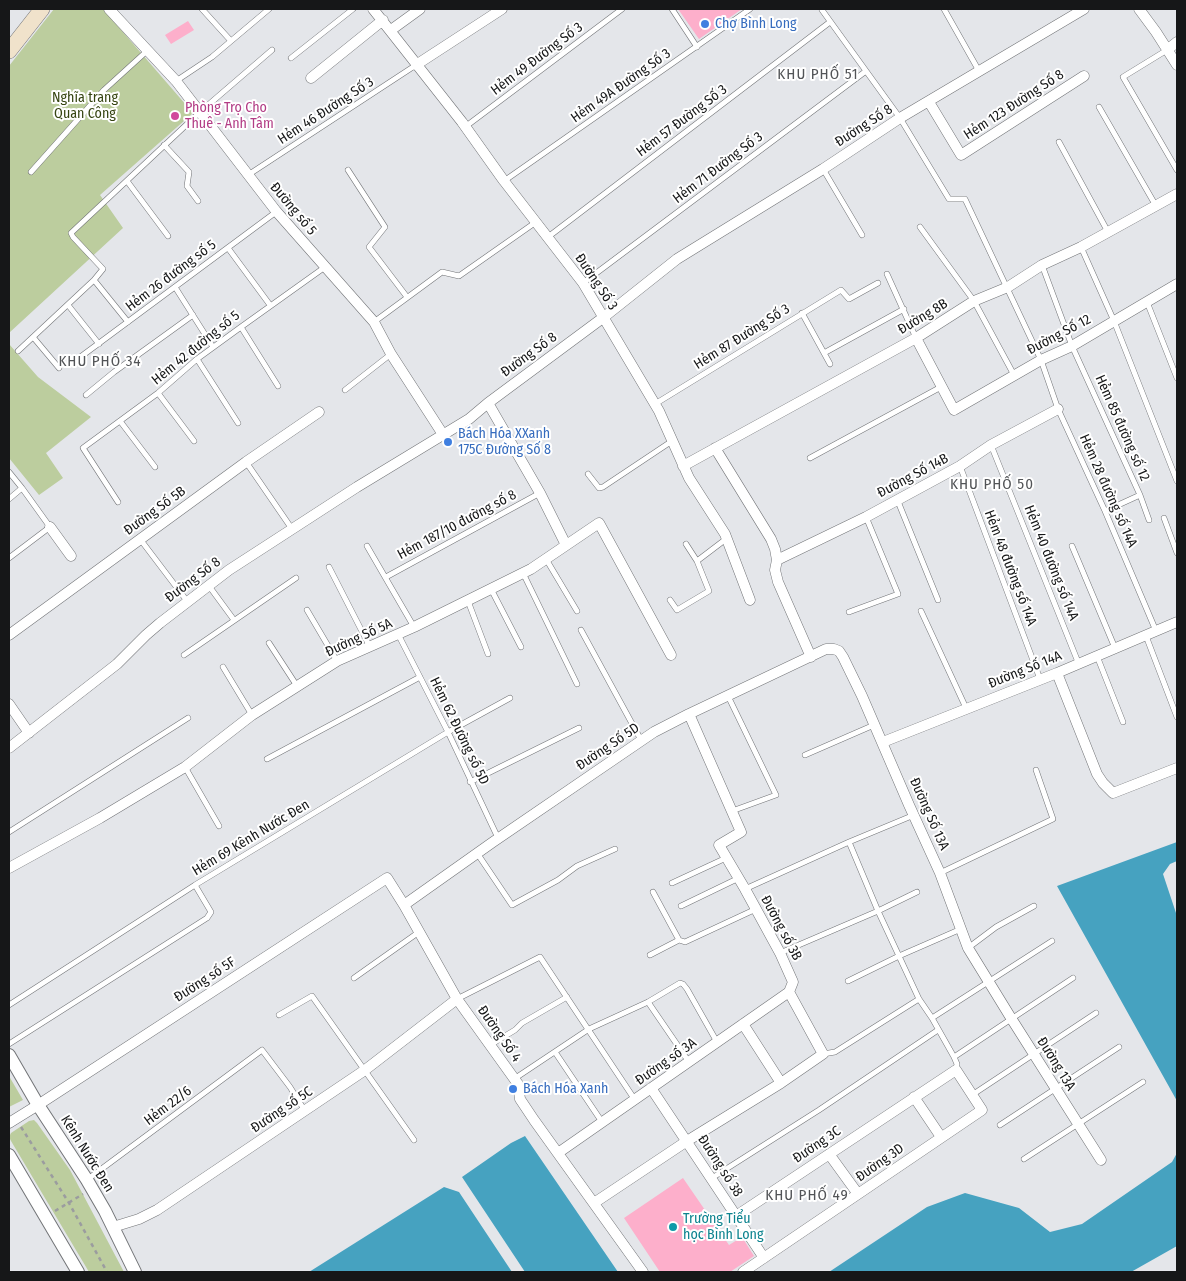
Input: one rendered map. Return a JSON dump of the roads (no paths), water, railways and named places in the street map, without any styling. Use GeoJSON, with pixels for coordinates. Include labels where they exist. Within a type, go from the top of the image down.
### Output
{"type":"FeatureCollection","features":[{"type":"Feature","properties":{"kind":"main road"},"geometry":{"type":"LineString","coordinates":[[11,43],[42,9]]}},
{"type":"Feature","properties":{"kind":"street","name":"Đường số 5"},"geometry":{"type":"LineString","coordinates":[[108,9],[148,49],[176,81],[276,211],[374,322],[391,354],[444,436]]}},
{"type":"Feature","properties":{"kind":"street","name":"Đường Số 3"},"geometry":{"type":"LineString","coordinates":[[373,9],[583,282],[655,404],[689,478],[727,538],[750,600]]}},
{"type":"Feature","properties":{"kind":"street"},"geometry":{"type":"LineString","coordinates":[[391,30],[420,9]]}},
{"type":"Feature","properties":{"kind":"street"},"geometry":{"type":"LineString","coordinates":[[416,65],[502,9]]}},
{"type":"Feature","properties":{"kind":"street","name":"Đường Số 8"},"geometry":{"type":"LineString","coordinates":[[9,748],[117,664],[146,634],[229,570],[358,487],[469,420],[488,402],[604,318],[678,259],[823,169],[900,118],[1084,9]]}},
{"type":"Feature","properties":{"kind":"street"},"geometry":{"type":"LineString","coordinates":[[1139,9],[1177,65]]}},
{"type":"Feature","properties":{"kind":"street"},"geometry":{"type":"LineString","coordinates":[[311,78],[383,20]]}},
{"type":"Feature","properties":{"kind":"street"},"geometry":{"type":"LineString","coordinates":[[1167,50],[1177,42]]}},
{"type":"Feature","properties":{"kind":"street","name":"Hẻm 123 Đường Số 8"},"geometry":{"type":"LineString","coordinates":[[929,102],[961,155],[1084,76]]}},
{"type":"Feature","properties":{"kind":"street","name":"Đường 8B"},"geometry":{"type":"LineString","coordinates":[[683,466],[916,338],[974,301],[1008,287],[1042,265],[1081,247],[1177,194]]}},
{"type":"Feature","properties":{"kind":"street","name":"Đường Số 12"},"geometry":{"type":"LineString","coordinates":[[942,387],[954,410],[1041,360],[1072,346],[1177,284]]}},
{"type":"Feature","properties":{"kind":"street"},"geometry":{"type":"LineString","coordinates":[[916,338],[942,387]]}},
{"type":"Feature","properties":{"kind":"street"},"geometry":{"type":"LineString","coordinates":[[488,402],[540,493],[566,545]]}},
{"type":"Feature","properties":{"kind":"street","name":"Đường Số 14B"},"geometry":{"type":"LineString","coordinates":[[777,560],[866,516],[960,466],[991,445],[1058,409]]}},
{"type":"Feature","properties":{"kind":"street","name":"Đường Số 5B"},"geometry":{"type":"LineString","coordinates":[[9,635],[246,462],[320,412]]}},
{"type":"Feature","properties":{"kind":"street"},"geometry":{"type":"LineString","coordinates":[[715,448],[776,549],[777,560],[775,570],[778,582],[811,656]]}},
{"type":"Feature","properties":{"kind":"street","name":"Đường Số 5A"},"geometry":{"type":"LineString","coordinates":[[9,868],[185,768],[252,715],[337,661],[370,648],[523,573],[599,522],[671,655]]}},
{"type":"Feature","properties":{"kind":"street"},"geometry":{"type":"LineString","coordinates":[[50,527],[71,556]]}},
{"type":"Feature","properties":{"kind":"street","name":"Đường Số 14A"},"geometry":{"type":"LineString","coordinates":[[883,742],[1177,622]]}},
{"type":"Feature","properties":{"kind":"street","name":"Đường Số 5D"},"geometry":{"type":"LineString","coordinates":[[404,905],[498,838],[642,741],[689,714],[826,649],[839,651],[843,657]]}},
{"type":"Feature","properties":{"kind":"street","name":"Đường Số 13A"},"geometry":{"type":"LineString","coordinates":[[843,657],[883,742],[940,874],[968,948],[990,982]]}},
{"type":"Feature","properties":{"kind":"street"},"geometry":{"type":"LineString","coordinates":[[1057,672],[1097,774],[1113,793],[1177,768]]}},
{"type":"Feature","properties":{"kind":"street"},"geometry":{"type":"LineString","coordinates":[[9,704],[29,733]]}},
{"type":"Feature","properties":{"kind":"street"},"geometry":{"type":"LineString","coordinates":[[689,714],[741,832],[719,845],[727,858]]}},
{"type":"Feature","properties":{"kind":"street","name":"Đường số 3B"},"geometry":{"type":"LineString","coordinates":[[727,858],[780,953],[793,982],[789,992],[823,1054]]}},
{"type":"Feature","properties":{"kind":"street","name":"Đường số 5F"},"geometry":{"type":"LineString","coordinates":[[9,1123],[386,878],[404,905]]}},
{"type":"Feature","properties":{"kind":"street","name":"Đường Số 4"},"geometry":{"type":"LineString","coordinates":[[404,905],[458,999],[518,1084],[520,1099],[643,1272]]}},
{"type":"Feature","properties":{"kind":"street","name":"Đường 13A"},"geometry":{"type":"LineString","coordinates":[[990,982],[1101,1160]]}},
{"type":"Feature","properties":{"kind":"street","name":"Đường số 3A"},"geometry":{"type":"LineString","coordinates":[[558,1153],[789,992]]}},
{"type":"Feature","properties":{"kind":"street","name":"Đường số 5C"},"geometry":{"type":"LineString","coordinates":[[113,1227],[139,1219],[157,1210],[365,1070],[458,999]]}},
{"type":"Feature","properties":{"kind":"street"},"geometry":{"type":"LineString","coordinates":[[743,1024],[781,1083]]}},
{"type":"Feature","properties":{"kind":"street"},"geometry":{"type":"LineString","coordinates":[[594,1203],[823,1054]]}},
{"type":"Feature","properties":{"kind":"street","name":"Kênh Nước Đen"},"geometry":{"type":"LineString","coordinates":[[9,1055],[86,1186],[113,1227],[135,1272]]}},
{"type":"Feature","properties":{"kind":"street"},"geometry":{"type":"LineString","coordinates":[[956,1070],[972,1095]]}},
{"type":"Feature","properties":{"kind":"street","name":"Đường 3C"},"geometry":{"type":"LineString","coordinates":[[736,1216],[956,1070]]}},
{"type":"Feature","properties":{"kind":"street","name":"Đường số 38"},"geometry":{"type":"LineString","coordinates":[[652,1088],[764,1258]]}},
{"type":"Feature","properties":{"kind":"street","name":"Đường 3D"},"geometry":{"type":"LineString","coordinates":[[743,1272],[982,1110],[972,1095]]}},
{"type":"Feature","properties":{"kind":"street"},"geometry":{"type":"LineString","coordinates":[[914,1097],[941,1137]]}},
{"type":"Feature","properties":{"kind":"street"},"geometry":{"type":"LineString","coordinates":[[829,1154],[858,1194]]}},
{"type":"Feature","properties":{"kind":"street"},"geometry":{"type":"LineString","coordinates":[[9,1155],[78,1272]]}},
{"type":"Feature","properties":{"kind":"lane"},"geometry":{"type":"LineString","coordinates":[[202,9],[232,41]]}},
{"type":"Feature","properties":{"kind":"lane"},"geometry":{"type":"LineString","coordinates":[[176,81],[212,57],[270,9]]}},
{"type":"Feature","properties":{"kind":"lane"},"geometry":{"type":"LineString","coordinates":[[291,58],[353,9]]}},
{"type":"Feature","properties":{"kind":"lane","name":"Hẻm 49 Đường Số 3"},"geometry":{"type":"LineString","coordinates":[[465,127],[622,9]]}},
{"type":"Feature","properties":{"kind":"lane"},"geometry":{"type":"LineString","coordinates":[[672,9],[697,47]]}},
{"type":"Feature","properties":{"kind":"lane","name":"Hẻm 49A Đường Số 3"},"geometry":{"type":"LineString","coordinates":[[504,181],[750,9]]}},
{"type":"Feature","properties":{"kind":"lane"},"geometry":{"type":"LineString","coordinates":[[944,9],[979,72]]}},
{"type":"Feature","properties":{"kind":"lane"},"geometry":{"type":"LineString","coordinates":[[822,10],[900,118]]}},
{"type":"Feature","properties":{"kind":"lane","name":"Hẻm 57 Đường Số 3"},"geometry":{"type":"LineString","coordinates":[[547,237],[830,22]]}},
{"type":"Feature","properties":{"kind":"lane"},"geometry":{"type":"LineString","coordinates":[[31,172],[104,90],[148,49]]}},
{"type":"Feature","properties":{"kind":"lane"},"geometry":{"type":"LineString","coordinates":[[18,351],[103,270],[71,233],[200,112],[272,50]]}},
{"type":"Feature","properties":{"kind":"lane"},"geometry":{"type":"LineString","coordinates":[[1167,50],[1123,77],[1177,170]]}},
{"type":"Feature","properties":{"kind":"lane","name":"Hẻm 46 Đường Số 3"},"geometry":{"type":"LineString","coordinates":[[248,176],[416,65]]}},
{"type":"Feature","properties":{"kind":"lane","name":"Hẻm 71 Đường Số 3"},"geometry":{"type":"LineString","coordinates":[[583,282],[866,71]]}},
{"type":"Feature","properties":{"kind":"lane"},"geometry":{"type":"LineString","coordinates":[[1099,107],[1156,206]]}},
{"type":"Feature","properties":{"kind":"lane","name":"Hẻm 28 đường số 14A"},"geometry":{"type":"LineString","coordinates":[[900,118],[949,199],[965,199],[1041,360],[1058,409],[1105,511],[1156,630]]}},
{"type":"Feature","properties":{"kind":"lane"},"geometry":{"type":"LineString","coordinates":[[1059,142],[1108,232]]}},
{"type":"Feature","properties":{"kind":"lane"},"geometry":{"type":"LineString","coordinates":[[164,145],[189,172],[187,186],[198,201]]}},
{"type":"Feature","properties":{"kind":"lane"},"geometry":{"type":"LineString","coordinates":[[823,169],[862,235]]}},
{"type":"Feature","properties":{"kind":"lane"},"geometry":{"type":"LineString","coordinates":[[348,170],[385,227],[369,247],[407,297]]}},
{"type":"Feature","properties":{"kind":"lane"},"geometry":{"type":"LineString","coordinates":[[127,181],[168,236]]}},
{"type":"Feature","properties":{"kind":"lane","name":"Hẻm 26 đường số 5"},"geometry":{"type":"LineString","coordinates":[[79,358],[276,211]]}},
{"type":"Feature","properties":{"kind":"lane"},"geometry":{"type":"LineString","coordinates":[[374,322],[442,272],[459,276],[536,222]]}},
{"type":"Feature","properties":{"kind":"lane"},"geometry":{"type":"LineString","coordinates":[[920,227],[974,301],[1015,375]]}},
{"type":"Feature","properties":{"kind":"lane"},"geometry":{"type":"LineString","coordinates":[[1081,247],[1114,321],[1177,481]]}},
{"type":"Feature","properties":{"kind":"lane"},"geometry":{"type":"LineString","coordinates":[[228,248],[270,304]]}},
{"type":"Feature","properties":{"kind":"lane","name":"Hẻm 85 đường số 12"},"geometry":{"type":"LineString","coordinates":[[1042,265],[1072,346],[1140,495],[1149,520]]}},
{"type":"Feature","properties":{"kind":"lane","name":"Hẻm 42 đường số 5"},"geometry":{"type":"LineString","coordinates":[[118,502],[83,448],[158,393],[197,359],[270,304],[325,267]]}},
{"type":"Feature","properties":{"kind":"lane"},"geometry":{"type":"LineString","coordinates":[[887,274],[916,338]]}},
{"type":"Feature","properties":{"kind":"lane"},"geometry":{"type":"LineString","coordinates":[[94,280],[128,322]]}},
{"type":"Feature","properties":{"kind":"lane","name":"Hẻm 87 Đường Số 3"},"geometry":{"type":"LineString","coordinates":[[655,404],[841,290],[849,299],[878,283]]}},
{"type":"Feature","properties":{"kind":"lane"},"geometry":{"type":"LineString","coordinates":[[175,287],[213,347]]}},
{"type":"Feature","properties":{"kind":"lane"},"geometry":{"type":"LineString","coordinates":[[1147,302],[1177,378]]}},
{"type":"Feature","properties":{"kind":"lane"},"geometry":{"type":"LineString","coordinates":[[68,304],[99,344]]}},
{"type":"Feature","properties":{"kind":"lane"},"geometry":{"type":"LineString","coordinates":[[824,353],[904,309]]}},
{"type":"Feature","properties":{"kind":"lane"},"geometry":{"type":"LineString","coordinates":[[802,314],[830,364]]}},
{"type":"Feature","properties":{"kind":"lane"},"geometry":{"type":"LineString","coordinates":[[86,396],[114,372],[193,315]]}},
{"type":"Feature","properties":{"kind":"lane"},"geometry":{"type":"LineString","coordinates":[[241,326],[278,386]]}},
{"type":"Feature","properties":{"kind":"lane"},"geometry":{"type":"LineString","coordinates":[[33,337],[59,368]]}},
{"type":"Feature","properties":{"kind":"lane"},"geometry":{"type":"LineString","coordinates":[[345,390],[391,354]]}},
{"type":"Feature","properties":{"kind":"lane"},"geometry":{"type":"LineString","coordinates":[[197,359],[238,423]]}},
{"type":"Feature","properties":{"kind":"lane"},"geometry":{"type":"LineString","coordinates":[[810,458],[942,387]]}},
{"type":"Feature","properties":{"kind":"lane"},"geometry":{"type":"LineString","coordinates":[[158,393],[194,441]]}},
{"type":"Feature","properties":{"kind":"lane"},"geometry":{"type":"LineString","coordinates":[[120,421],[155,467]]}},
{"type":"Feature","properties":{"kind":"lane"},"geometry":{"type":"LineString","coordinates":[[588,474],[599,488],[603,487],[672,441]]}},
{"type":"Feature","properties":{"kind":"lane","name":"Hẻm 40 đường số 14A"},"geometry":{"type":"LineString","coordinates":[[991,445],[1078,662]]}},
{"type":"Feature","properties":{"kind":"lane"},"geometry":{"type":"LineString","coordinates":[[246,462],[292,529]]}},
{"type":"Feature","properties":{"kind":"lane","name":"Hẻm 48 đường số 14A"},"geometry":{"type":"LineString","coordinates":[[960,466],[1040,679]]}},
{"type":"Feature","properties":{"kind":"lane"},"geometry":{"type":"LineString","coordinates":[[9,472],[50,527],[9,558]]}},
{"type":"Feature","properties":{"kind":"lane"},"geometry":{"type":"LineString","coordinates":[[9,499],[22,488]]}},
{"type":"Feature","properties":{"kind":"lane","name":"Hẻm 187/10 đường số 8"},"geometry":{"type":"LineString","coordinates":[[386,577],[540,493]]}},
{"type":"Feature","properties":{"kind":"lane"},"geometry":{"type":"LineString","coordinates":[[1105,511],[1140,495]]}},
{"type":"Feature","properties":{"kind":"lane"},"geometry":{"type":"LineString","coordinates":[[897,499],[938,600]]}},
{"type":"Feature","properties":{"kind":"lane"},"geometry":{"type":"LineString","coordinates":[[849,612],[898,594],[866,516]]}},
{"type":"Feature","properties":{"kind":"lane"},"geometry":{"type":"LineString","coordinates":[[1164,518],[1177,553]]}},
{"type":"Feature","properties":{"kind":"lane"},"geometry":{"type":"LineString","coordinates":[[696,561],[727,538]]}},
{"type":"Feature","properties":{"kind":"lane"},"geometry":{"type":"LineString","coordinates":[[140,539],[188,602]]}},
{"type":"Feature","properties":{"kind":"lane"},"geometry":{"type":"LineString","coordinates":[[670,600],[677,610],[709,591],[696,561],[686,544]]}},
{"type":"Feature","properties":{"kind":"lane"},"geometry":{"type":"LineString","coordinates":[[367,546],[414,627]]}},
{"type":"Feature","properties":{"kind":"lane"},"geometry":{"type":"LineString","coordinates":[[1072,546],[1115,648]]}},
{"type":"Feature","properties":{"kind":"lane"},"geometry":{"type":"LineString","coordinates":[[546,559],[577,611]]}},
{"type":"Feature","properties":{"kind":"lane"},"geometry":{"type":"LineString","coordinates":[[328,568],[370,648]]}},
{"type":"Feature","properties":{"kind":"lane"},"geometry":{"type":"LineString","coordinates":[[523,573],[577,684]]}},
{"type":"Feature","properties":{"kind":"lane"},"geometry":{"type":"LineString","coordinates":[[184,655],[296,578]]}},
{"type":"Feature","properties":{"kind":"lane"},"geometry":{"type":"LineString","coordinates":[[208,586],[234,620]]}},
{"type":"Feature","properties":{"kind":"lane"},"geometry":{"type":"LineString","coordinates":[[491,589],[522,647]]}},
{"type":"Feature","properties":{"kind":"lane"},"geometry":{"type":"LineString","coordinates":[[468,601],[488,654]]}},
{"type":"Feature","properties":{"kind":"lane"},"geometry":{"type":"LineString","coordinates":[[307,610],[337,661]]}},
{"type":"Feature","properties":{"kind":"lane"},"geometry":{"type":"LineString","coordinates":[[921,611],[966,708]]}},
{"type":"Feature","properties":{"kind":"lane"},"geometry":{"type":"LineString","coordinates":[[580,630],[642,741]]}},
{"type":"Feature","properties":{"kind":"lane","name":"Hẻm 62 Đường số 5D"},"geometry":{"type":"LineString","coordinates":[[398,634],[448,732],[498,838]]}},
{"type":"Feature","properties":{"kind":"lane"},"geometry":{"type":"LineString","coordinates":[[1146,635],[1177,717]]}},
{"type":"Feature","properties":{"kind":"lane"},"geometry":{"type":"LineString","coordinates":[[269,644],[296,686]]}},
{"type":"Feature","properties":{"kind":"lane"},"geometry":{"type":"LineString","coordinates":[[1096,655],[1123,722]]}},
{"type":"Feature","properties":{"kind":"lane"},"geometry":{"type":"LineString","coordinates":[[223,667],[252,715]]}},
{"type":"Feature","properties":{"kind":"lane"},"geometry":{"type":"LineString","coordinates":[[267,759],[420,677]]}},
{"type":"Feature","properties":{"kind":"lane"},"geometry":{"type":"LineString","coordinates":[[728,696],[776,795],[732,812]]}},
{"type":"Feature","properties":{"kind":"lane","name":"Hẻm 69 Kênh Nước Đen"},"geometry":{"type":"LineString","coordinates":[[9,1005],[195,885],[448,732],[510,698]]}},
{"type":"Feature","properties":{"kind":"lane"},"geometry":{"type":"LineString","coordinates":[[9,832],[188,718]]}},
{"type":"Feature","properties":{"kind":"lane"},"geometry":{"type":"LineString","coordinates":[[805,755],[874,725]]}},
{"type":"Feature","properties":{"kind":"lane"},"geometry":{"type":"LineString","coordinates":[[470,782],[579,728]]}},
{"type":"Feature","properties":{"kind":"lane"},"geometry":{"type":"LineString","coordinates":[[185,768],[218,826]]}},
{"type":"Feature","properties":{"kind":"lane"},"geometry":{"type":"LineString","coordinates":[[940,874],[1053,819],[1036,770]]}},
{"type":"Feature","properties":{"kind":"lane"},"geometry":{"type":"LineString","coordinates":[[746,890],[849,842],[914,815]]}},
{"type":"Feature","properties":{"kind":"lane"},"geometry":{"type":"LineString","coordinates":[[849,842],[878,911],[919,999],[954,1057],[957,1064],[956,1070]]}},
{"type":"Feature","properties":{"kind":"lane"},"geometry":{"type":"LineString","coordinates":[[477,853],[512,905],[558,880],[577,866],[615,849]]}},
{"type":"Feature","properties":{"kind":"lane"},"geometry":{"type":"LineString","coordinates":[[672,884],[727,858]]}},
{"type":"Feature","properties":{"kind":"lane"},"geometry":{"type":"LineString","coordinates":[[681,906],[739,878]]}},
{"type":"Feature","properties":{"kind":"lane"},"geometry":{"type":"LineString","coordinates":[[9,1044],[207,918],[211,912],[195,885]]}},
{"type":"Feature","properties":{"kind":"lane"},"geometry":{"type":"LineString","coordinates":[[653,892],[680,940],[685,942],[756,909]]}},
{"type":"Feature","properties":{"kind":"lane"},"geometry":{"type":"LineString","coordinates":[[780,953],[917,892]]}},
{"type":"Feature","properties":{"kind":"lane"},"geometry":{"type":"LineString","coordinates":[[968,948],[996,927],[1034,906]]}},
{"type":"Feature","properties":{"kind":"lane"},"geometry":{"type":"LineString","coordinates":[[848,981],[962,928]]}},
{"type":"Feature","properties":{"kind":"lane"},"geometry":{"type":"LineString","coordinates":[[354,978],[419,932]]}},
{"type":"Feature","properties":{"kind":"lane"},"geometry":{"type":"LineString","coordinates":[[650,955],[680,940]]}},
{"type":"Feature","properties":{"kind":"lane"},"geometry":{"type":"LineString","coordinates":[[932,1018],[1052,941]]}},
{"type":"Feature","properties":{"kind":"lane"},"geometry":{"type":"LineString","coordinates":[[458,999],[540,957],[635,1100]]}},
{"type":"Feature","properties":{"kind":"lane"},"geometry":{"type":"LineString","coordinates":[[954,1057],[1073,978]]}},
{"type":"Feature","properties":{"kind":"lane"},"geometry":{"type":"LineString","coordinates":[[514,1079],[589,1030],[648,1002],[680,984],[683,984],[717,1042]]}},
{"type":"Feature","properties":{"kind":"lane"},"geometry":{"type":"LineString","coordinates":[[279,1015],[312,996],[414,1140]]}},
{"type":"Feature","properties":{"kind":"lane"},"geometry":{"type":"LineString","coordinates":[[490,1045],[567,997]]}},
{"type":"Feature","properties":{"kind":"lane"},"geometry":{"type":"LineString","coordinates":[[823,1054],[835,1052],[919,999]]}},
{"type":"Feature","properties":{"kind":"lane"},"geometry":{"type":"LineString","coordinates":[[648,1002],[689,1062]]}},
{"type":"Feature","properties":{"kind":"lane"},"geometry":{"type":"LineString","coordinates":[[972,1095],[1096,1013]]}},
{"type":"Feature","properties":{"kind":"lane"},"geometry":{"type":"LineString","coordinates":[[712,1178],[819,1110],[938,1030]]}},
{"type":"Feature","properties":{"kind":"lane"},"geometry":{"type":"LineString","coordinates":[[1000,1125],[1119,1047]]}},
{"type":"Feature","properties":{"kind":"lane","name":"Hẻm 22/6"},"geometry":{"type":"LineString","coordinates":[[86,1186],[262,1050],[290,1087],[305,1111]]}},
{"type":"Feature","properties":{"kind":"lane"},"geometry":{"type":"LineString","coordinates":[[555,1052],[602,1122]]}},
{"type":"Feature","properties":{"kind":"lane"},"geometry":{"type":"LineString","coordinates":[[1024,1159],[1143,1082]]}},
{"type":"Feature","properties":{"kind":"water"},"geometry":{"type":"Polygon","coordinates":[[[1177,842],[1177,861],[1170,864],[1163,874],[1177,916],[1177,1101],[1057,886],[1177,842]]]}},
{"type":"Feature","properties":{"kind":"water"},"geometry":{"type":"Polygon","coordinates":[[[525,1136],[618,1272],[525,1272],[462,1177],[511,1143],[525,1136]]]}},
{"type":"Feature","properties":{"kind":"water"},"geometry":{"type":"Polygon","coordinates":[[[1177,1153],[1177,1246],[1131,1272],[829,1272],[927,1207],[965,1193],[1019,1208],[1050,1232],[1082,1224],[1172,1162],[1177,1153]]]}},
{"type":"Feature","properties":{"kind":"water"},"geometry":{"type":"Polygon","coordinates":[[[444,1187],[459,1192],[512,1272],[309,1272],[444,1187]]]}},
{"type":"Feature","properties":{"kind":"place","name":"Chợ Bình Long"},"geometry":{"type":"Point","coordinates":[705,24]}},
{"type":"Feature","properties":{"kind":"place","name":"Phòng Trọ Cho Thuê - Anh Tâm"},"geometry":{"type":"Point","coordinates":[175,116]}},
{"type":"Feature","properties":{"kind":"place","name":"Bách Hóa XXanh 175C Đường Số 8"},"geometry":{"type":"Point","coordinates":[448,442]}},
{"type":"Feature","properties":{"kind":"place","name":"Bách Hóa Xanh"},"geometry":{"type":"Point","coordinates":[513,1089]}},
{"type":"Feature","properties":{"kind":"place","name":"Trường Tiểu học Bình Long"},"geometry":{"type":"Point","coordinates":[673,1227]}},
{"type":"Feature","properties":{"kind":"district","name":"KHU PHỐ 51"},"geometry":{"type":"Point","coordinates":[818,75]}},
{"type":"Feature","properties":{"kind":"district","name":"KHU PHỐ 34"},"geometry":{"type":"Point","coordinates":[100,362]}},
{"type":"Feature","properties":{"kind":"district","name":"KHU PHỐ 50"},"geometry":{"type":"Point","coordinates":[992,485]}},
{"type":"Feature","properties":{"kind":"district","name":"KHU PHỐ 49"},"geometry":{"type":"Point","coordinates":[807,1196]}},
{"type":"Feature","properties":{"kind":"park label","name":"Nghĩa trang Quan Công"},"geometry":{"type":"Point","coordinates":[85,106]}}]}
